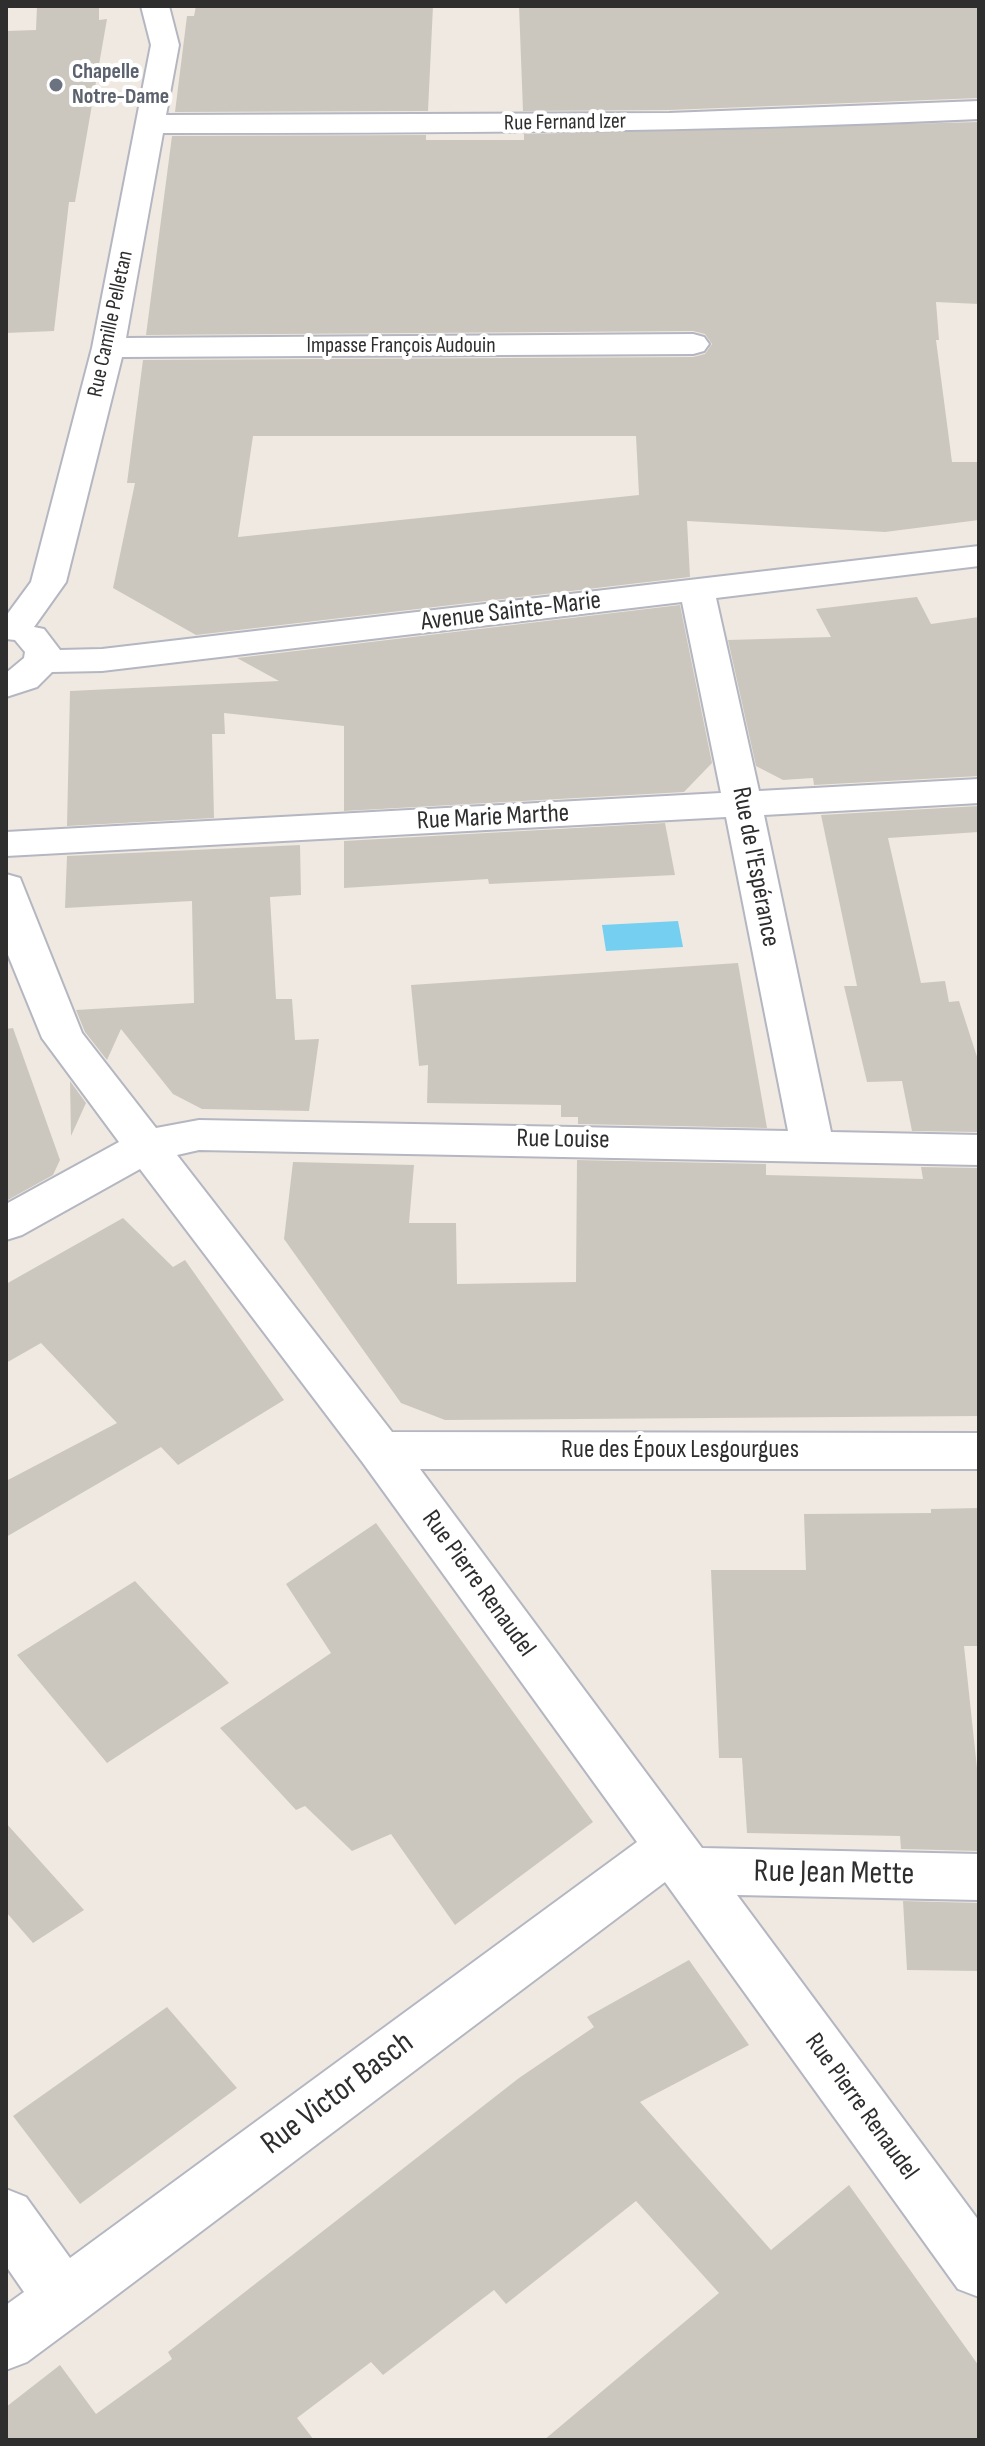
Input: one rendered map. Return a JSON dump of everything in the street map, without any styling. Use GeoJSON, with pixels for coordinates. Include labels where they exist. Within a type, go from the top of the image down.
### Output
{"type":"FeatureCollection","features":[{"type":"Feature","properties":{"kind":"street","name":"Rue Camille Pelletan"},"geometry":{"type":"LineString","coordinates":[[42,661],[43,651],[38,642],[10,630],[48,582],[108,348],[165,45],[155,6]]}},
{"type":"Feature","properties":{"kind":"street","name":"Rue Fernand Izer"},"geometry":{"type":"LineString","coordinates":[[152,124],[608,123],[979,110]]}},
{"type":"Feature","properties":{"kind":"street","name":"Impasse François Audouin"},"geometry":{"type":"LineString","coordinates":[[108,348],[693,344]]}},
{"type":"Feature","properties":{"kind":"street","name":"Avenue Sainte-Marie"},"geometry":{"type":"LineString","coordinates":[[42,661],[102,660],[979,556]]}},
{"type":"Feature","properties":{"kind":"street","name":"Rue de l'Espérance"},"geometry":{"type":"LineString","coordinates":[[696,590],[704,614],[812,1144]]}},
{"type":"Feature","properties":{"kind":"street"},"geometry":{"type":"LineString","coordinates":[[6,686],[24,679],[42,661]]}},
{"type":"Feature","properties":{"kind":"street","name":"Rue Marie Marthe"},"geometry":{"type":"LineString","coordinates":[[6,844],[979,791]]}},
{"type":"Feature","properties":{"kind":"street","name":"Rue Pierre Renaudel"},"geometry":{"type":"LineString","coordinates":[[6,887],[23,943],[63,1038],[380,1450],[979,2269]]}},
{"type":"Feature","properties":{"kind":"street","name":"Rue Louise"},"geometry":{"type":"LineString","coordinates":[[6,1224],[148,1145],[199,1135],[812,1144],[979,1150]]}},
{"type":"Feature","properties":{"kind":"street","name":"Rue des Époux Lesgourgues"},"geometry":{"type":"LineString","coordinates":[[380,1450],[979,1451]]}},
{"type":"Feature","properties":{"kind":"street","name":"Rue Jean Mette"},"geometry":{"type":"LineString","coordinates":[[680,1859],[979,1877]]}},
{"type":"Feature","properties":{"kind":"street","name":"Rue Victor Basch"},"geometry":{"type":"LineString","coordinates":[[6,2341],[680,1859]]}},
{"type":"Feature","properties":{"kind":"street"},"geometry":{"type":"LineString","coordinates":[[6,2217],[64,2299]]}},
{"type":"Feature","properties":{"kind":"water"},"geometry":{"type":"Polygon","coordinates":[[[678,921],[683,947],[606,951],[602,925],[678,921]]]}},
{"type":"Feature","properties":{"kind":"building"},"geometry":{"type":"Polygon","coordinates":[[[37,6],[99,6],[99,20],[107,19],[75,202],[69,202],[54,331],[6,333],[6,31],[36,30],[37,6]]]}},
{"type":"Feature","properties":{"kind":"building"},"geometry":{"type":"Polygon","coordinates":[[[196,6],[433,6],[428,111],[175,112],[187,16],[194,16],[196,6]]]}},
{"type":"Feature","properties":{"kind":"building"},"geometry":{"type":"Polygon","coordinates":[[[519,6],[979,6],[979,98],[669,110],[523,111],[519,6]]]}},
{"type":"Feature","properties":{"kind":"building"},"geometry":{"type":"Polygon","coordinates":[[[979,122],[979,304],[936,302],[939,340],[936,340],[952,462],[979,462],[979,520],[885,532],[687,521],[690,577],[196,635],[113,588],[135,483],[127,483],[143,360],[693,357],[705,354],[712,344],[705,334],[693,331],[146,335],[172,136],[426,135],[426,140],[524,140],[524,134],[979,122]],[[253,436],[238,537],[639,495],[636,436],[253,436]]]}},
{"type":"Feature","properties":{"kind":"building"},"geometry":{"type":"Polygon","coordinates":[[[917,597],[931,624],[979,617],[979,776],[814,785],[813,778],[783,780],[756,766],[728,640],[831,637],[816,609],[917,597]]]}},
{"type":"Feature","properties":{"kind":"building"},"geometry":{"type":"Polygon","coordinates":[[[680,605],[712,763],[684,792],[344,811],[344,726],[224,713],[225,734],[212,734],[214,818],[67,826],[70,691],[279,681],[237,658],[680,605]]]}},
{"type":"Feature","properties":{"kind":"building"},"geometry":{"type":"Polygon","coordinates":[[[979,806],[979,832],[888,838],[921,983],[945,981],[949,1002],[959,1001],[979,1063],[979,1132],[912,1131],[902,1081],[867,1082],[844,986],[857,986],[821,815],[979,806]]]}},
{"type":"Feature","properties":{"kind":"building"},"geometry":{"type":"Polygon","coordinates":[[[665,823],[675,875],[489,884],[488,879],[344,888],[344,841],[665,823]]]}},
{"type":"Feature","properties":{"kind":"building"},"geometry":{"type":"Polygon","coordinates":[[[300,845],[301,895],[270,897],[276,999],[292,999],[295,1040],[319,1039],[309,1111],[202,1109],[173,1094],[121,1029],[107,1060],[85,1032],[76,1010],[194,1003],[192,901],[65,908],[67,856],[300,845]]]}},
{"type":"Feature","properties":{"kind":"building"},"geometry":{"type":"Polygon","coordinates":[[[738,963],[767,1128],[578,1124],[578,1117],[561,1117],[561,1105],[427,1103],[428,1065],[419,1066],[411,985],[738,963]]]}},
{"type":"Feature","properties":{"kind":"building"},"geometry":{"type":"Polygon","coordinates":[[[13,1028],[60,1160],[53,1175],[6,1201],[6,1029],[13,1028]]]}},
{"type":"Feature","properties":{"kind":"building"},"geometry":{"type":"Polygon","coordinates":[[[70,1081],[86,1103],[71,1136],[70,1081]]]}},
{"type":"Feature","properties":{"kind":"building"},"geometry":{"type":"Polygon","coordinates":[[[577,1160],[766,1164],[766,1175],[923,1179],[921,1167],[979,1168],[979,1416],[445,1420],[401,1403],[284,1239],[293,1162],[414,1165],[409,1223],[456,1223],[457,1284],[576,1282],[577,1160]]]}},
{"type":"Feature","properties":{"kind":"building"},"geometry":{"type":"Polygon","coordinates":[[[123,1218],[173,1267],[185,1260],[284,1400],[178,1465],[161,1447],[6,1537],[6,1481],[117,1423],[41,1343],[6,1363],[6,1284],[123,1218]]]}},
{"type":"Feature","properties":{"kind":"building"},"geometry":{"type":"Polygon","coordinates":[[[979,1508],[979,1646],[964,1646],[979,1787],[979,1851],[901,1849],[900,1836],[747,1833],[742,1758],[719,1758],[711,1570],[806,1570],[804,1514],[931,1513],[931,1509],[979,1508]]]}},
{"type":"Feature","properties":{"kind":"building"},"geometry":{"type":"Polygon","coordinates":[[[376,1523],[593,1822],[455,1925],[391,1834],[352,1851],[305,1806],[296,1810],[220,1728],[331,1653],[286,1584],[376,1523]]]}},
{"type":"Feature","properties":{"kind":"building"},"geometry":{"type":"Polygon","coordinates":[[[135,1581],[229,1683],[107,1763],[17,1655],[135,1581]]]}},
{"type":"Feature","properties":{"kind":"building"},"geometry":{"type":"Polygon","coordinates":[[[6,1823],[84,1910],[33,1943],[6,1912],[6,1823]]]}},
{"type":"Feature","properties":{"kind":"building"},"geometry":{"type":"Polygon","coordinates":[[[903,1901],[979,1903],[979,1971],[907,1970],[903,1901]]]}},
{"type":"Feature","properties":{"kind":"building"},"geometry":{"type":"Polygon","coordinates":[[[689,1960],[749,2045],[640,2102],[771,2250],[849,2185],[979,2366],[979,2440],[544,2440],[719,2293],[636,2201],[506,2304],[494,2290],[383,2375],[371,2362],[297,2418],[314,2440],[6,2440],[6,2407],[60,2365],[96,2414],[172,2359],[168,2352],[519,2078],[594,2027],[587,2017],[689,1960]]]}},
{"type":"Feature","properties":{"kind":"building"},"geometry":{"type":"Polygon","coordinates":[[[167,2007],[237,2088],[80,2204],[13,2116],[167,2007]]]}},
{"type":"Feature","properties":{"kind":"place","name":"Chapelle Notre-Dame"},"geometry":{"type":"Point","coordinates":[56,85]}}]}
